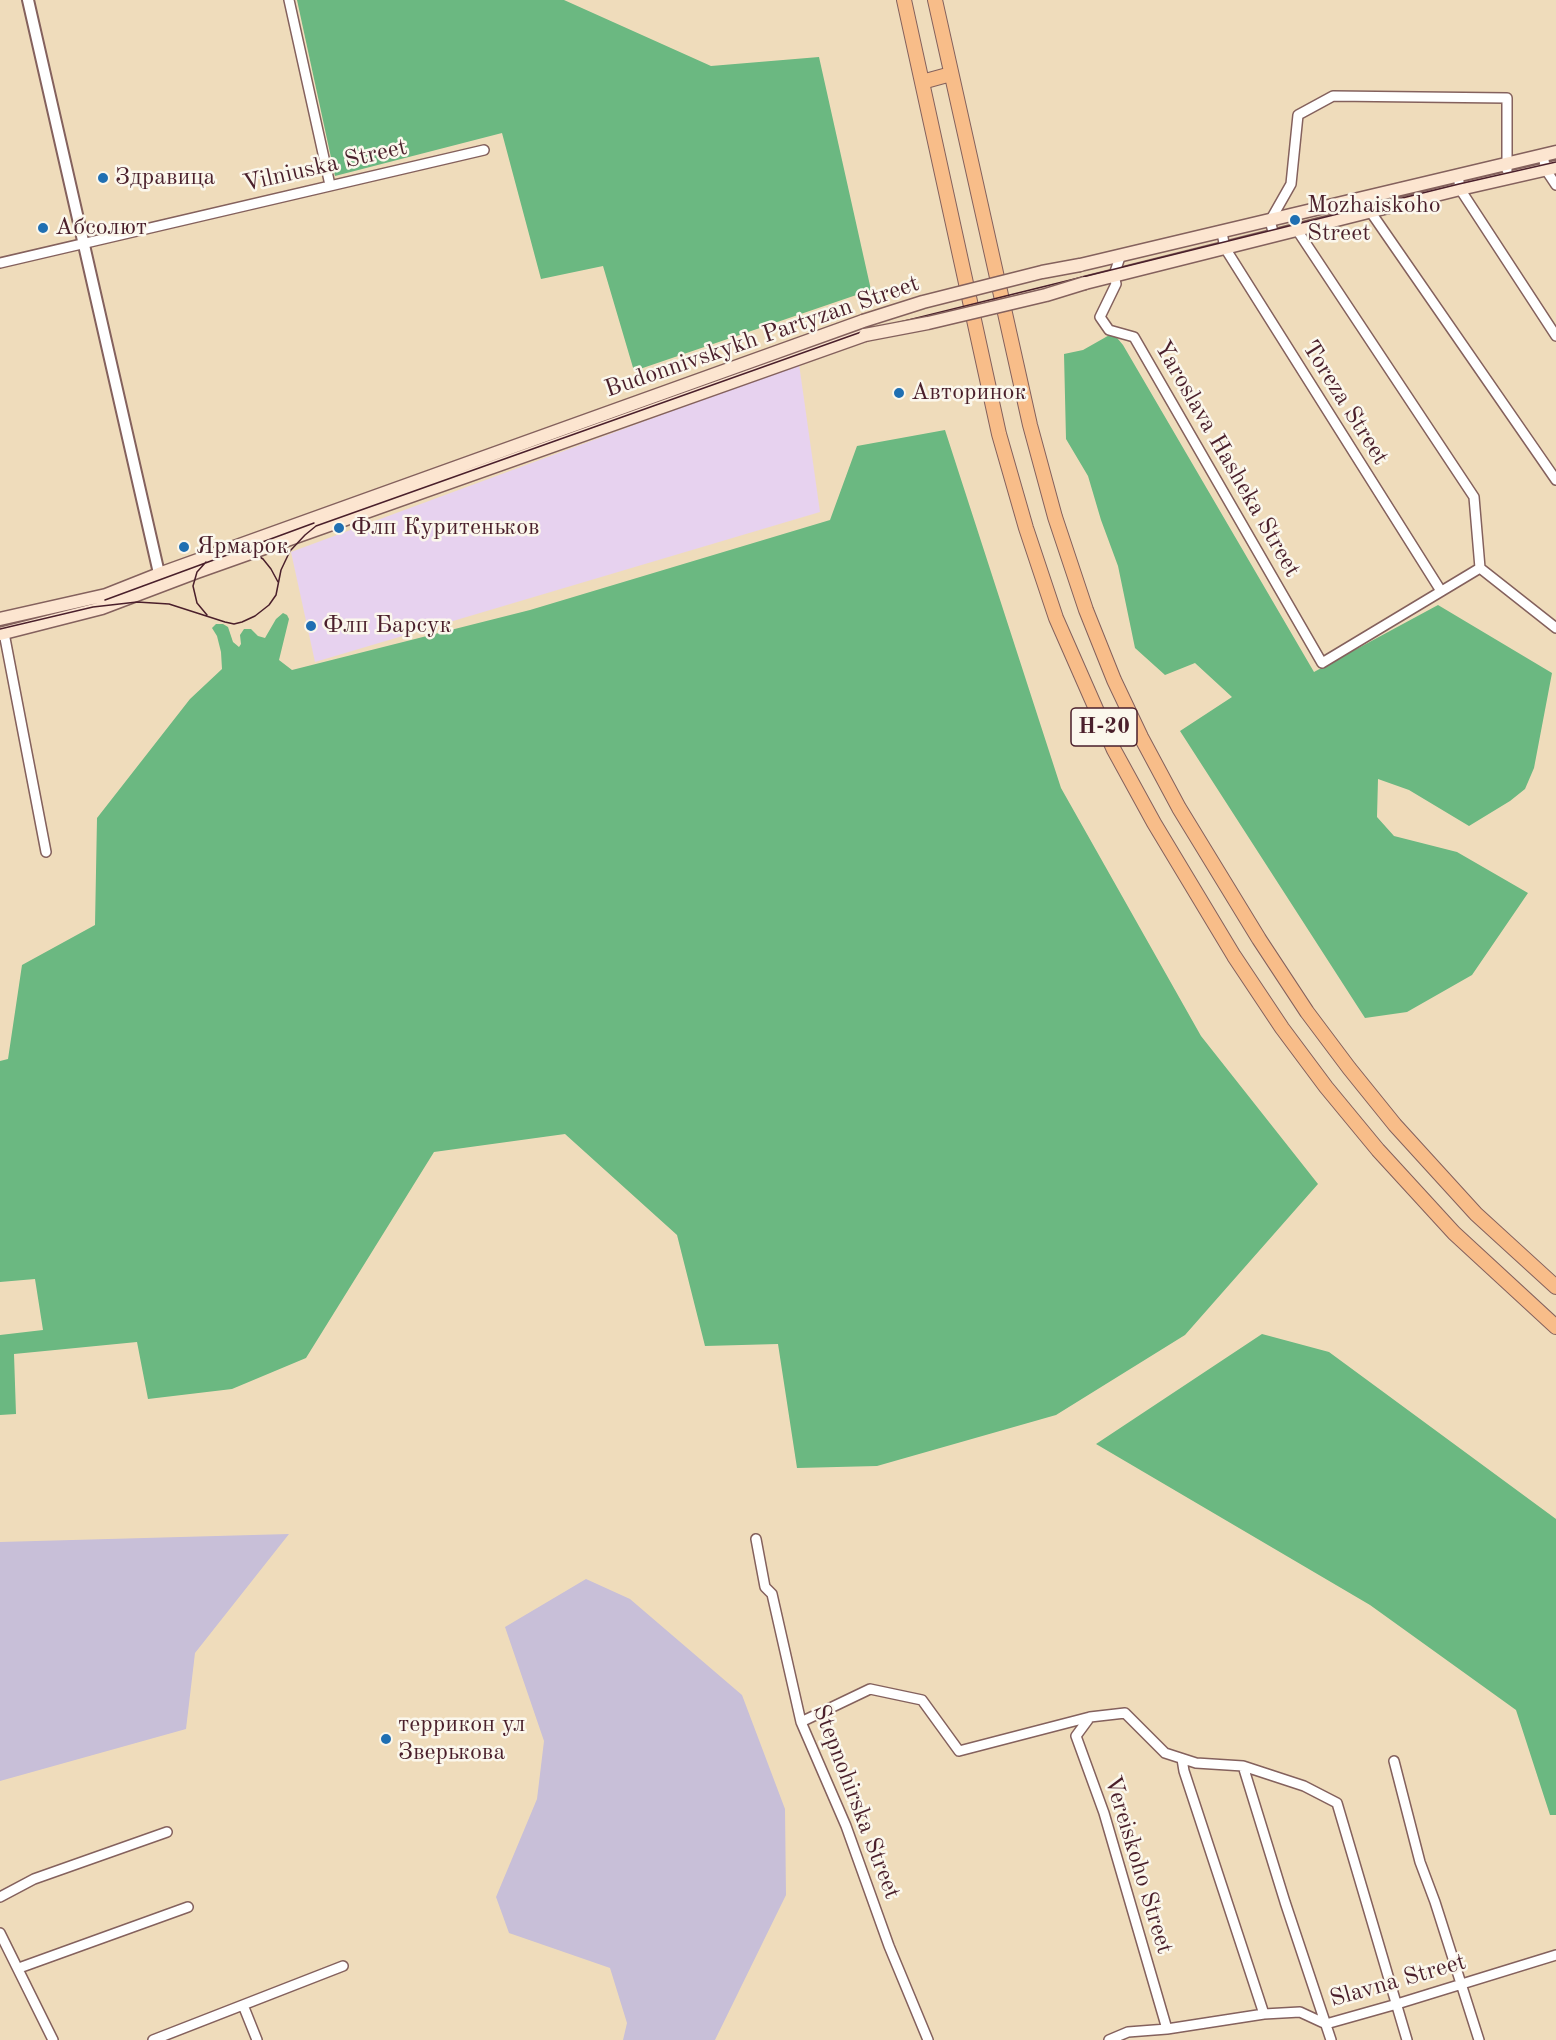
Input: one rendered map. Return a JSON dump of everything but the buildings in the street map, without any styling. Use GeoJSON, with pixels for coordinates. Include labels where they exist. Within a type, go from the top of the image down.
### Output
{"type":"FeatureCollection","features":[{"type":"Feature","properties":{"kind":"main road","name":"Н-20"},"geometry":{"type":"LineString","coordinates":[[904,0],[999,434],[1026,528],[1056,618],[1114,750],[1154,823],[1234,956],[1282,1028],[1326,1087],[1378,1150],[1454,1233],[1556,1327]]}},
{"type":"Feature","properties":{"kind":"main road","name":"Н-20"},"geometry":{"type":"LineString","coordinates":[[935,0],[1030,426],[1055,517],[1086,610],[1114,680],[1141,737],[1179,808],[1259,939],[1307,1012],[1349,1068],[1395,1125],[1476,1214],[1556,1287]]}},
{"type":"Feature","properties":{"kind":"main road"},"geometry":{"type":"LineString","coordinates":[[922,82],[951,75]]}},
{"type":"Feature","properties":{"kind":"main road","name":"Budonnivskykh Partyzan Street"},"geometry":{"type":"LineString","coordinates":[[2,633],[102,608],[161,579],[863,321],[923,302],[1042,272],[1222,233],[1556,152]]}},
{"type":"Feature","properties":{"kind":"main road","name":"Budonnivskykh Partyzan Street"},"geometry":{"type":"LineString","coordinates":[[0,619],[106,595],[161,579],[865,335],[1046,295],[1114,274],[1460,189],[1551,169]]}},
{"type":"Feature","properties":{"kind":"street"},"geometry":{"type":"LineString","coordinates":[[28,0],[161,579]]}},
{"type":"Feature","properties":{"kind":"street"},"geometry":{"type":"LineString","coordinates":[[289,0],[330,185]]}},
{"type":"Feature","properties":{"kind":"street"},"geometry":{"type":"LineString","coordinates":[[1274,235],[1270,221],[1291,184],[1298,115],[1333,96],[1507,98],[1506,165],[1509,178]]}},
{"type":"Feature","properties":{"kind":"street","name":"Vilniuska Street"},"geometry":{"type":"LineString","coordinates":[[0,263],[484,150]]}},
{"type":"Feature","properties":{"kind":"street"},"geometry":{"type":"LineString","coordinates":[[1543,156],[1551,169],[1556,185]]}},
{"type":"Feature","properties":{"kind":"street"},"geometry":{"type":"LineString","coordinates":[[1458,175],[1460,189],[1556,336]]}},
{"type":"Feature","properties":{"kind":"street"},"geometry":{"type":"LineString","coordinates":[[1368,197],[1370,211],[1556,480]]}},
{"type":"Feature","properties":{"kind":"street"},"geometry":{"type":"LineString","coordinates":[[1294,215],[1296,230],[1474,497],[1480,568],[1556,628]]}},
{"type":"Feature","properties":{"kind":"street","name":"Toreza Street"},"geometry":{"type":"LineString","coordinates":[[1222,233],[1225,248],[1441,591]]}},
{"type":"Feature","properties":{"kind":"street","name":"Yaroslava Hasheka Street"},"geometry":{"type":"LineString","coordinates":[[1120,256],[1114,274],[1116,284],[1100,317],[1109,330],[1134,338],[1322,663],[1441,591]]}},
{"type":"Feature","properties":{"kind":"street"},"geometry":{"type":"LineString","coordinates":[[1441,591],[1480,568]]}},
{"type":"Feature","properties":{"kind":"street"},"geometry":{"type":"LineString","coordinates":[[2,633],[46,852]]}},
{"type":"Feature","properties":{"kind":"street","name":"Stepnohirska Street"},"geometry":{"type":"LineString","coordinates":[[756,1539],[765,1587],[772,1594],[801,1722],[846,1826],[890,1946],[928,2040]]}},
{"type":"Feature","properties":{"kind":"street"},"geometry":{"type":"LineString","coordinates":[[801,1722],[870,1689],[922,1700],[959,1751],[1090,1717],[1125,1713],[1165,1753],[1196,1763],[1243,1766],[1304,1786],[1337,1803],[1407,2040]]}},
{"type":"Feature","properties":{"kind":"street","name":"Vereiskoho Street"},"geometry":{"type":"LineString","coordinates":[[1090,1717],[1076,1736],[1104,1813],[1167,2030]]}},
{"type":"Feature","properties":{"kind":"street"},"geometry":{"type":"LineString","coordinates":[[1182,1759],[1264,2014]]}},
{"type":"Feature","properties":{"kind":"street"},"geometry":{"type":"LineString","coordinates":[[1395,1761],[1420,1862],[1479,2040]]}},
{"type":"Feature","properties":{"kind":"street"},"geometry":{"type":"LineString","coordinates":[[1243,1766],[1331,2040]]}},
{"type":"Feature","properties":{"kind":"street"},"geometry":{"type":"LineString","coordinates":[[0,1897],[33,1879],[167,1832]]}},
{"type":"Feature","properties":{"kind":"street"},"geometry":{"type":"LineString","coordinates":[[19,1968],[188,1906]]}},
{"type":"Feature","properties":{"kind":"street"},"geometry":{"type":"LineString","coordinates":[[0,1933],[53,2040]]}},
{"type":"Feature","properties":{"kind":"street","name":"Slavna Street"},"geometry":{"type":"LineString","coordinates":[[1109,2040],[1128,2032],[1167,2030],[1264,2014],[1300,2012],[1326,2024],[1556,1955]]}},
{"type":"Feature","properties":{"kind":"street"},"geometry":{"type":"LineString","coordinates":[[153,2040],[344,1966]]}},
{"type":"Feature","properties":{"kind":"street"},"geometry":{"type":"LineString","coordinates":[[243,2005],[256,2040]]}},
{"type":"Feature","properties":{"kind":"shaded area"},"geometry":{"type":"Polygon","coordinates":[[[799,364],[820,512],[315,662],[291,552],[799,364]]]}},
{"type":"Feature","properties":{"kind":"shaded area"},"geometry":{"type":"Polygon","coordinates":[[[289,1534],[195,1653],[186,1729],[0,1781],[0,1542],[289,1534]]]}},
{"type":"Feature","properties":{"kind":"shaded area"},"geometry":{"type":"Polygon","coordinates":[[[586,1579],[630,1599],[742,1695],[785,1809],[786,1895],[715,2040],[623,2040],[627,2023],[610,1968],[509,1933],[496,1897],[537,1799],[544,1741],[505,1627],[586,1579]]]}},
{"type":"Feature","properties":{"kind":"green space"},"geometry":{"type":"Polygon","coordinates":[[[297,0],[564,0],[711,66],[819,57],[871,290],[634,371],[603,266],[541,279],[502,133],[335,176],[297,0]]]}},
{"type":"Feature","properties":{"kind":"green space"},"geometry":{"type":"Polygon","coordinates":[[[1113,333],[1123,345],[1314,672],[1438,605],[1552,673],[1534,768],[1525,789],[1469,826],[1409,790],[1378,779],[1377,817],[1394,836],[1457,852],[1528,893],[1472,975],[1407,1012],[1365,1018],[1180,731],[1232,697],[1195,663],[1165,675],[1135,648],[1118,566],[1088,476],[1066,439],[1064,354],[1083,350],[1113,333]]]}},
{"type":"Feature","properties":{"kind":"green space"},"geometry":{"type":"Polygon","coordinates":[[[945,430],[1061,788],[1201,1036],[1318,1184],[1185,1335],[1056,1415],[877,1466],[797,1468],[778,1344],[705,1346],[677,1235],[565,1134],[434,1152],[306,1358],[232,1389],[148,1399],[137,1342],[14,1354],[16,1414],[0,1415],[0,1335],[43,1330],[35,1279],[0,1282],[0,1061],[8,1059],[22,965],[95,925],[97,818],[190,699],[222,669],[221,652],[217,636],[212,628],[216,624],[228,627],[233,642],[239,647],[240,635],[244,629],[251,629],[258,636],[265,638],[276,619],[283,613],[287,615],[289,619],[279,660],[292,670],[530,610],[830,520],[857,446],[945,430]]]}},
{"type":"Feature","properties":{"kind":"green space"},"geometry":{"type":"Polygon","coordinates":[[[1262,1334],[1329,1352],[1556,1519],[1556,1815],[1550,1815],[1516,1710],[1370,1605],[1096,1444],[1262,1334]]]}},
{"type":"Feature","properties":{"kind":"tram line"},"geometry":{"type":"LineString","coordinates":[[0,629],[93,607],[137,602],[169,604],[225,622],[234,624],[242,622],[255,616],[269,605],[276,595],[281,570],[290,551],[316,526],[864,331],[1556,162]]}},
{"type":"Feature","properties":{"kind":"tram line"},"geometry":{"type":"LineString","coordinates":[[105,600],[314,523]]}},
{"type":"Feature","properties":{"kind":"tram line"},"geometry":{"type":"LineString","coordinates":[[239,551],[252,552],[263,559],[278,582]]}},
{"type":"Feature","properties":{"kind":"tram line"},"geometry":{"type":"LineString","coordinates":[[206,562],[197,572],[193,586],[197,603],[207,615]]}},
{"type":"Feature","properties":{"kind":"place","name":"Здравица"},"geometry":{"type":"Point","coordinates":[103,178]}},
{"type":"Feature","properties":{"kind":"place","name":"Mozhaiskoho Street"},"geometry":{"type":"Point","coordinates":[1295,220]}},
{"type":"Feature","properties":{"kind":"place","name":"Абсолют"},"geometry":{"type":"Point","coordinates":[43,228]}},
{"type":"Feature","properties":{"kind":"place","name":"Авторинок"},"geometry":{"type":"Point","coordinates":[899,393]}},
{"type":"Feature","properties":{"kind":"place","name":"Флп Куритеньков"},"geometry":{"type":"Point","coordinates":[339,528]}},
{"type":"Feature","properties":{"kind":"place","name":"Ярмарок"},"geometry":{"type":"Point","coordinates":[184,547]}},
{"type":"Feature","properties":{"kind":"place","name":"Флп Барсук"},"geometry":{"type":"Point","coordinates":[311,626]}},
{"type":"Feature","properties":{"kind":"place","name":"террикон ул Зверькова"},"geometry":{"type":"Point","coordinates":[386,1739]}}]}
